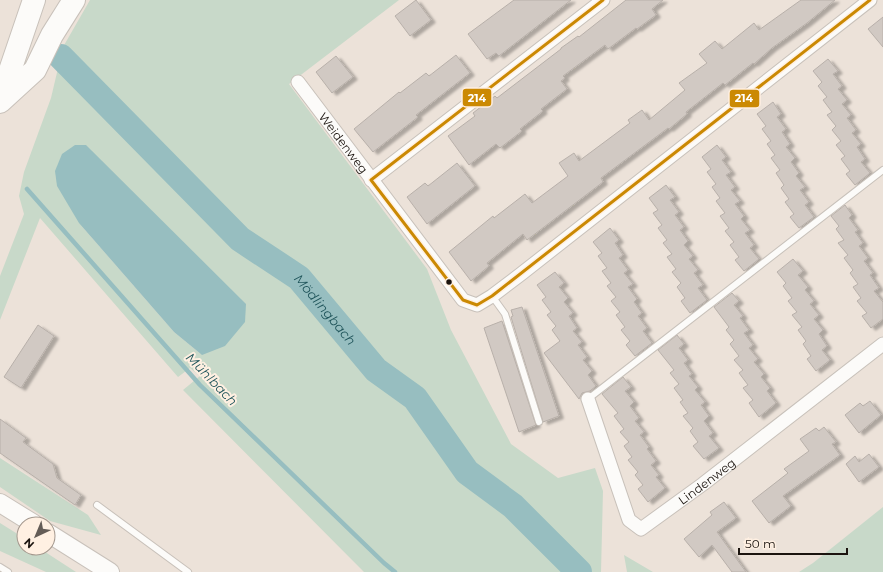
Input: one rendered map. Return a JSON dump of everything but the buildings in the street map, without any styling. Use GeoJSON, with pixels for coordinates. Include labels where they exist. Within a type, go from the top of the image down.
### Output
{"type":"FeatureCollection","features":[{"type":"Feature","properties":{"kind":"highway"},"geometry":{"type":"LineString","coordinates":[[0,101],[34,0]]}},
{"type":"Feature","properties":{"kind":"highway"},"geometry":{"type":"LineString","coordinates":[[0,101],[35,70],[52,35],[74,0]]}},
{"type":"Feature","properties":{"kind":"street","name":"Weidenweg"},"geometry":{"type":"LineString","coordinates":[[298,82],[371,180],[603,0]]}},
{"type":"Feature","properties":{"kind":"street"},"geometry":{"type":"LineString","coordinates":[[371,180],[463,300],[477,305],[492,296],[870,0]]}},
{"type":"Feature","properties":{"kind":"street","name":"Lindenweg"},"geometry":{"type":"LineString","coordinates":[[588,399],[629,520],[641,529],[703,484],[883,344]]}},
{"type":"Feature","properties":{"kind":"street"},"geometry":{"type":"LineString","coordinates":[[0,503],[21,516]]}},
{"type":"Feature","properties":{"kind":"street"},"geometry":{"type":"LineString","coordinates":[[56,538],[110,572]]}},
{"type":"Feature","properties":{"kind":"lane"},"geometry":{"type":"LineString","coordinates":[[588,399],[883,170]]}},
{"type":"Feature","properties":{"kind":"lane"},"geometry":{"type":"LineString","coordinates":[[492,296],[504,314],[538,422]]}},
{"type":"Feature","properties":{"kind":"lane"},"geometry":{"type":"LineString","coordinates":[[97,505],[188,572]]}},
{"type":"Feature","properties":{"kind":"lane"},"geometry":{"type":"LineString","coordinates":[[0,567],[8,572]]}},
{"type":"Feature","properties":{"kind":"green space"},"geometry":{"type":"Polygon","coordinates":[[[90,0],[399,0],[289,84],[427,269],[451,330],[511,444],[558,478],[595,468],[603,491],[601,572],[364,572],[183,390],[200,376],[190,368],[178,377],[40,218],[0,320],[0,276],[24,214],[19,196],[24,172],[51,98],[63,47],[90,0]],[[79,223],[174,332],[202,355],[79,223]]]}},
{"type":"Feature","properties":{"kind":"green space"},"geometry":{"type":"Polygon","coordinates":[[[0,458],[88,515],[101,535],[56,523],[56,516],[43,516],[0,487],[0,458]]]}},
{"type":"Feature","properties":{"kind":"green space"},"geometry":{"type":"Polygon","coordinates":[[[883,507],[883,572],[799,572],[813,563],[883,507]]]}},
{"type":"Feature","properties":{"kind":"green space"},"geometry":{"type":"Polygon","coordinates":[[[0,523],[16,533],[16,556],[51,556],[76,572],[46,572],[0,551],[0,523]]]}},
{"type":"Feature","properties":{"kind":"green space"},"geometry":{"type":"Polygon","coordinates":[[[624,555],[653,572],[627,572],[624,555]]]}},
{"type":"Feature","properties":{"kind":"water"},"geometry":{"type":"Polygon","coordinates":[[[75,145],[86,145],[246,304],[245,322],[225,346],[202,355],[174,332],[79,223],[57,186],[55,171],[62,154],[75,145]]]}},
{"type":"Feature","properties":{"kind":"waterway","name":"Mödlingbach"},"geometry":{"type":"LineString","coordinates":[[61,57],[240,239],[299,278],[376,370],[415,398],[467,472],[513,506],[579,572]]}},
{"type":"Feature","properties":{"kind":"waterway","name":"Mühlbach"},"geometry":{"type":"LineString","coordinates":[[27,189],[200,385],[395,572]]}},
{"type":"Feature","properties":{"kind":"transit line","name":"214"},"geometry":{"type":"LineString","coordinates":[[603,0],[371,180],[463,300],[477,305],[492,296],[870,0]]}}]}
